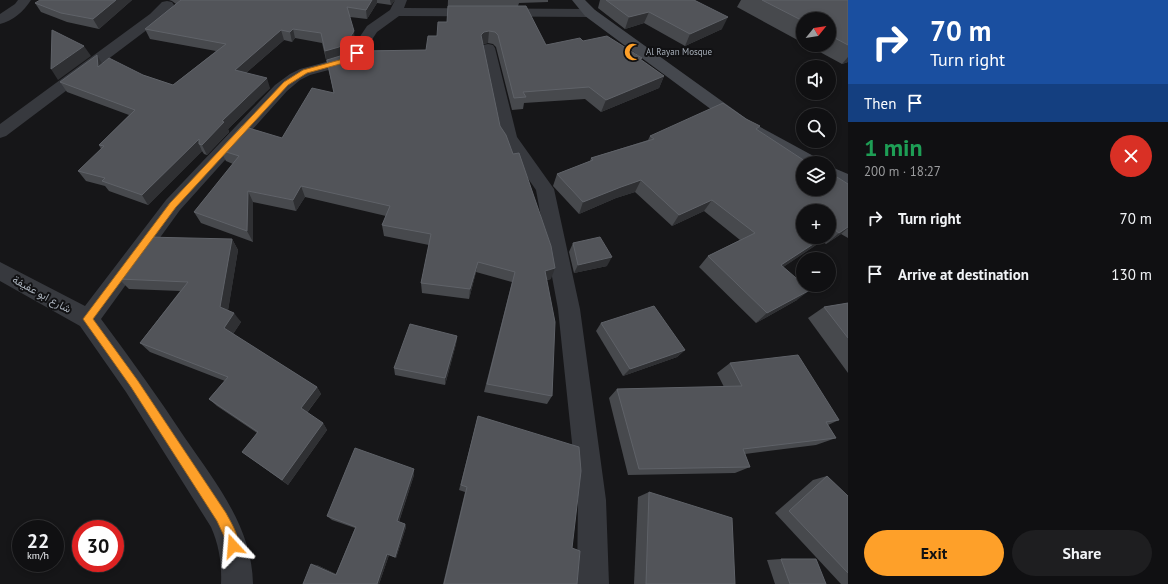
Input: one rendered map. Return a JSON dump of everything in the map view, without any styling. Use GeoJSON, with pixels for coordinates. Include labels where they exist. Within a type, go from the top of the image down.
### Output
{"type":"FeatureCollection","features":[{"type":"Feature","properties":{"kind":"main road"},"geometry":{"type":"LineString","coordinates":[[578,0],[590,13],[745,126],[800,156]]}},
{"type":"Feature","properties":{"kind":"main road"},"geometry":{"type":"LineString","coordinates":[[836,176],[848,182]]}},
{"type":"Feature","properties":{"kind":"street"},"geometry":{"type":"LineString","coordinates":[[0,20],[20,7],[25,0]]}},
{"type":"Feature","properties":{"kind":"street"},"geometry":{"type":"LineString","coordinates":[[0,132],[155,17],[167,5]]}},
{"type":"Feature","properties":{"kind":"street"},"geometry":{"type":"LineString","coordinates":[[88,319],[173,205],[286,83],[305,72],[352,58],[372,29],[398,6],[590,13]]}},
{"type":"Feature","properties":{"kind":"street"},"geometry":{"type":"LineString","coordinates":[[488,48],[509,138],[545,189],[566,294],[592,500],[593,584]]}},
{"type":"Feature","properties":{"kind":"street","name":"شارع ابو عفيفة"},"geometry":{"type":"LineString","coordinates":[[0,271],[88,319],[135,384],[221,517],[230,535],[236,557],[237,584]]}},
{"type":"Feature","properties":{"kind":"building"},"geometry":{"type":"Polygon","coordinates":[[[40,0],[116,0],[93,19],[61,13],[35,3],[40,0]]]}},
{"type":"Feature","properties":{"kind":"building"},"geometry":{"type":"Polygon","coordinates":[[[181,0],[372,0],[366,10],[347,7],[354,31],[347,42],[339,47],[325,51],[321,33],[293,29],[290,32],[281,30],[235,70],[267,78],[222,121],[224,122],[202,145],[199,144],[199,139],[142,195],[102,181],[105,178],[78,171],[104,146],[99,145],[135,110],[60,82],[97,55],[98,67],[109,58],[143,75],[173,85],[226,44],[145,29],[181,0]]]}},
{"type":"Feature","properties":{"kind":"building"},"geometry":{"type":"Polygon","coordinates":[[[606,0],[694,0],[728,17],[690,34],[649,12],[629,17],[606,0]]]}},
{"type":"Feature","properties":{"kind":"building"},"geometry":{"type":"Polygon","coordinates":[[[762,0],[848,0],[848,45],[836,39],[836,12],[796,12],[796,17],[762,0]]]}},
{"type":"Feature","properties":{"kind":"building"},"geometry":{"type":"Polygon","coordinates":[[[448,6],[526,6],[546,45],[580,38],[583,41],[607,36],[642,58],[640,59],[664,76],[606,100],[589,87],[523,92],[526,97],[514,98],[498,35],[495,32],[489,31],[484,32],[481,35],[500,126],[506,135],[513,154],[519,153],[551,246],[555,268],[545,271],[555,322],[552,396],[487,384],[515,272],[478,262],[470,289],[421,283],[431,234],[382,225],[390,206],[301,186],[293,200],[248,191],[247,231],[194,212],[239,156],[220,150],[242,126],[282,138],[312,88],[334,93],[327,60],[350,53],[359,47],[361,51],[426,50],[428,36],[437,36],[438,22],[447,22],[448,6]]]}},
{"type":"Feature","properties":{"kind":"building"},"geometry":{"type":"Polygon","coordinates":[[[52,30],[84,46],[51,69],[52,30]]]}},
{"type":"Feature","properties":{"kind":"building"},"geometry":{"type":"Polygon","coordinates":[[[723,103],[746,119],[760,126],[756,129],[797,156],[796,156],[796,196],[836,196],[836,176],[848,184],[848,227],[839,233],[836,231],[836,204],[796,204],[796,244],[813,244],[801,252],[796,252],[796,255],[781,265],[796,278],[796,292],[806,292],[767,313],[708,256],[755,233],[712,200],[679,215],[641,180],[583,202],[557,174],[593,160],[591,158],[654,139],[650,136],[723,103]]]}},
{"type":"Feature","properties":{"kind":"building"},"geometry":{"type":"Polygon","coordinates":[[[146,237],[232,239],[220,307],[234,313],[224,328],[317,387],[301,408],[323,423],[282,480],[242,452],[258,432],[209,399],[228,377],[140,343],[188,282],[119,279],[127,262],[146,237]]]}},
{"type":"Feature","properties":{"kind":"building"},"geometry":{"type":"Polygon","coordinates":[[[600,237],[612,257],[578,265],[573,243],[600,237]]]}},
{"type":"Feature","properties":{"kind":"building"},"geometry":{"type":"Polygon","coordinates":[[[848,303],[848,338],[824,307],[848,303]]]}},
{"type":"Feature","properties":{"kind":"building"},"geometry":{"type":"Polygon","coordinates":[[[654,306],[685,350],[630,369],[601,323],[654,306]]]}},
{"type":"Feature","properties":{"kind":"building"},"geometry":{"type":"Polygon","coordinates":[[[410,324],[457,336],[445,378],[394,368],[410,324]]]}},
{"type":"Feature","properties":{"kind":"building"},"geometry":{"type":"Polygon","coordinates":[[[798,355],[839,420],[826,422],[836,438],[743,449],[750,467],[639,469],[617,389],[742,386],[730,363],[798,355]]]}},
{"type":"Feature","properties":{"kind":"building"},"geometry":{"type":"Polygon","coordinates":[[[478,416],[579,447],[581,471],[572,548],[580,551],[577,584],[444,584],[467,487],[461,485],[478,416]]]}},
{"type":"Feature","properties":{"kind":"building"},"geometry":{"type":"Polygon","coordinates":[[[355,448],[414,469],[397,521],[405,524],[395,557],[387,554],[377,584],[303,584],[311,564],[336,575],[356,527],[327,516],[355,448]]]}},
{"type":"Feature","properties":{"kind":"building"},"geometry":{"type":"Polygon","coordinates":[[[827,476],[848,496],[848,573],[789,511],[827,476]]]}},
{"type":"Feature","properties":{"kind":"building"},"geometry":{"type":"Polygon","coordinates":[[[649,492],[732,518],[735,584],[646,584],[649,492]]]}},
{"type":"Feature","properties":{"kind":"building"},"geometry":{"type":"Polygon","coordinates":[[[781,559],[816,559],[826,584],[790,584],[781,559]]]}},
{"type":"Feature","properties":{"kind":"place","name":"Al Rayan Mosque"},"geometry":{"type":"Point","coordinates":[633,52]}},
{"type":"Feature","properties":{"kind":"route"},"geometry":{"type":"LineString","coordinates":[[233,546],[230,535],[221,517],[135,384],[88,319],[173,205],[286,83],[305,72],[349,59],[357,53]]}}]}
